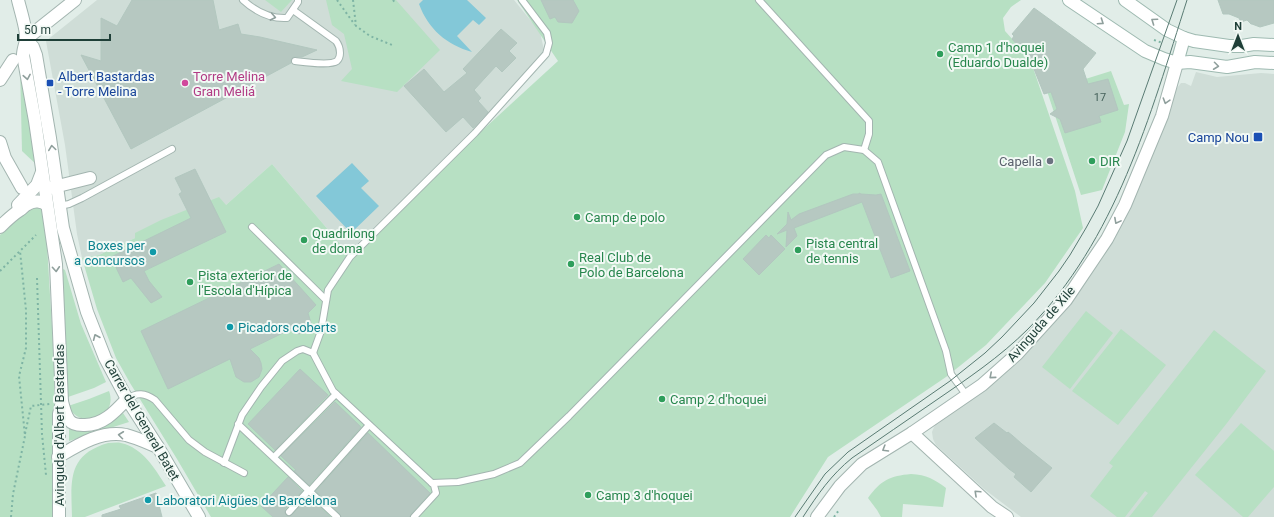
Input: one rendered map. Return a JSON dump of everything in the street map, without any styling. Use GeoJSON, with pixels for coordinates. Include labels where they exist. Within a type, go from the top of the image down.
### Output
{"type":"FeatureCollection","features":[{"type":"Feature","properties":{"kind":"street","name":"Avinguda d'Albert Bastardas"},"geometry":{"type":"LineString","coordinates":[[18,0],[26,39],[23,55],[56,264],[59,414],[58,517]]}},
{"type":"Feature","properties":{"kind":"street"},"geometry":{"type":"LineString","coordinates":[[26,39],[75,0]]}},
{"type":"Feature","properties":{"kind":"street"},"geometry":{"type":"LineString","coordinates":[[1069,0],[1145,51],[1164,60],[1177,63],[1190,62],[1227,68],[1255,62],[1274,63]]}},
{"type":"Feature","properties":{"kind":"street"},"geometry":{"type":"LineString","coordinates":[[1125,0],[1167,30],[1184,38],[1194,41],[1229,46],[1254,44],[1274,45]]}},
{"type":"Feature","properties":{"kind":"street","name":"Avinguda de Xile"},"geometry":{"type":"LineString","coordinates":[[817,517],[832,495],[862,464],[912,433],[982,385],[1017,354],[1066,300],[1107,239],[1125,205],[1162,116],[1184,38]]}},
{"type":"Feature","properties":{"kind":"street","name":"Avinguda d'Albert Bastardas"},"geometry":{"type":"LineString","coordinates":[[26,39],[33,47],[36,55],[63,228]]}},
{"type":"Feature","properties":{"kind":"street"},"geometry":{"type":"LineString","coordinates":[[0,80],[13,60]]}},
{"type":"Feature","properties":{"kind":"street"},"geometry":{"type":"LineString","coordinates":[[0,142],[5,158],[22,188]]}},
{"type":"Feature","properties":{"kind":"street"},"geometry":{"type":"LineString","coordinates":[[0,227],[14,213],[19,203],[37,185],[42,171]]}},
{"type":"Feature","properties":{"kind":"street"},"geometry":{"type":"LineString","coordinates":[[45,190],[90,178]]}},
{"type":"Feature","properties":{"kind":"street"},"geometry":{"type":"LineString","coordinates":[[14,213],[22,210],[29,203],[43,202],[47,205]]}},
{"type":"Feature","properties":{"kind":"street","name":"Carrer del General Batet"},"geometry":{"type":"LineString","coordinates":[[63,228],[87,312],[105,358],[127,399],[158,447],[199,517]]}},
{"type":"Feature","properties":{"kind":"street"},"geometry":{"type":"LineString","coordinates":[[58,403],[69,420],[74,424],[91,425],[108,418],[127,399]]}},
{"type":"Feature","properties":{"kind":"street"},"geometry":{"type":"LineString","coordinates":[[912,433],[992,507],[1007,517]]}},
{"type":"Feature","properties":{"kind":"street"},"geometry":{"type":"LineString","coordinates":[[58,457],[88,441],[100,436],[112,434],[130,436],[158,447]]}},
{"type":"Feature","properties":{"kind":"lane"},"geometry":{"type":"LineString","coordinates":[[244,0],[263,14],[277,18],[287,18],[298,0]]}},
{"type":"Feature","properties":{"kind":"lane"},"geometry":{"type":"LineString","coordinates":[[313,353],[321,331],[328,290],[350,258],[475,133],[546,54],[549,43],[547,33],[522,0]]}},
{"type":"Feature","properties":{"kind":"lane"},"geometry":{"type":"LineString","coordinates":[[759,0],[869,121],[869,134],[864,150]]}},
{"type":"Feature","properties":{"kind":"lane"},"geometry":{"type":"LineString","coordinates":[[293,10],[336,41],[339,45],[340,51],[340,57],[337,61],[331,63],[295,61]]}},
{"type":"Feature","properties":{"kind":"lane"},"geometry":{"type":"LineString","coordinates":[[432,483],[458,482],[486,476],[520,463],[569,416],[826,155],[844,147],[864,150],[878,162],[946,351],[951,374],[966,396]]}},
{"type":"Feature","properties":{"kind":"lane"},"geometry":{"type":"LineString","coordinates":[[60,206],[82,198],[172,149]]}},
{"type":"Feature","properties":{"kind":"lane"},"geometry":{"type":"LineString","coordinates":[[252,227],[326,300]]}},
{"type":"Feature","properties":{"kind":"lane"},"geometry":{"type":"LineString","coordinates":[[224,463],[242,415],[260,387],[282,361],[297,351],[303,349],[313,353],[332,391],[434,485],[436,493],[414,517]]}},
{"type":"Feature","properties":{"kind":"lane"},"geometry":{"type":"LineString","coordinates":[[127,399],[133,395],[141,394],[149,396],[155,400],[189,440],[205,452],[244,473]]}},
{"type":"Feature","properties":{"kind":"lane"},"geometry":{"type":"LineString","coordinates":[[274,457],[336,394]]}},
{"type":"Feature","properties":{"kind":"lane"},"geometry":{"type":"LineString","coordinates":[[238,424],[337,517]]}},
{"type":"Feature","properties":{"kind":"lane"},"geometry":{"type":"LineString","coordinates":[[289,512],[369,425]]}},
{"type":"Feature","properties":{"kind":"path"},"geometry":{"type":"LineString","coordinates":[[337,0],[356,26],[370,36],[392,44]]}},
{"type":"Feature","properties":{"kind":"path"},"geometry":{"type":"LineString","coordinates":[[353,0],[356,26]]}},
{"type":"Feature","properties":{"kind":"path"},"geometry":{"type":"LineString","coordinates":[[393,0],[396,4]]}},
{"type":"Feature","properties":{"kind":"path"},"geometry":{"type":"LineString","coordinates":[[0,270],[36,235]]}},
{"type":"Feature","properties":{"kind":"path"},"geometry":{"type":"LineString","coordinates":[[11,517],[25,436],[19,376],[26,348],[26,310],[20,251]]}},
{"type":"Feature","properties":{"kind":"path","name":"Avinguda d'Albert Bastardas"},"geometry":{"type":"LineString","coordinates":[[37,278],[42,434],[46,481]]}},
{"type":"Feature","properties":{"kind":"path","name":"Avinguda d'Albert Bastardas"},"geometry":{"type":"LineString","coordinates":[[25,436],[31,406],[58,403]]}},
{"type":"Feature","properties":{"kind":"shaded area"},"geometry":{"type":"Polygon","coordinates":[[[97,0],[514,0],[540,32],[544,50],[465,140],[348,253],[272,164],[226,205],[135,238],[99,255],[82,258],[77,234],[65,145],[46,41],[97,0]]]}},
{"type":"Feature","properties":{"kind":"shaded area"},"geometry":{"type":"Polygon","coordinates":[[[1196,72],[1217,77],[1261,73],[1274,74],[1274,517],[1021,517],[984,489],[936,445],[932,432],[937,423],[1072,300],[1177,88],[1181,83],[1191,86],[1196,72]]]}},
{"type":"Feature","properties":{"kind":"green space"},"geometry":{"type":"Polygon","coordinates":[[[265,0],[292,0],[281,12],[265,0]]]}},
{"type":"Feature","properties":{"kind":"green space"},"geometry":{"type":"Polygon","coordinates":[[[326,0],[396,0],[440,50],[397,92],[341,81],[352,69],[344,34],[332,25],[326,0]]]}},
{"type":"Feature","properties":{"kind":"green space","name":"Real Club de Polo de Barcelona"},"geometry":{"type":"Polygon","coordinates":[[[517,0],[1021,0],[1011,7],[1003,18],[1005,31],[1030,59],[1075,191],[1083,228],[1045,283],[986,345],[946,377],[828,457],[790,517],[211,517],[116,358],[97,309],[82,258],[99,255],[135,238],[135,233],[161,220],[219,197],[226,205],[272,164],[348,253],[558,61],[517,0]]]}},
{"type":"Feature","properties":{"kind":"green space"},"geometry":{"type":"Polygon","coordinates":[[[20,66],[38,166],[22,151],[20,66]]]}},
{"type":"Feature","properties":{"kind":"green space","name":"DIR"},"geometry":{"type":"Polygon","coordinates":[[[1111,71],[1124,105],[1129,104],[1125,132],[1102,190],[1081,195],[1047,91],[1111,71]]]}},
{"type":"Feature","properties":{"kind":"green space"},"geometry":{"type":"Polygon","coordinates":[[[32,206],[42,208],[45,213],[54,360],[55,517],[0,517],[0,235],[28,208],[32,206]]]}},
{"type":"Feature","properties":{"kind":"green space"},"geometry":{"type":"Polygon","coordinates":[[[61,270],[65,270],[81,324],[106,382],[68,397],[61,270]]]}},
{"type":"Feature","properties":{"kind":"green space"},"geometry":{"type":"Polygon","coordinates":[[[1086,311],[1113,333],[1070,389],[1042,367],[1086,311]]]}},
{"type":"Feature","properties":{"kind":"green space"},"geometry":{"type":"Polygon","coordinates":[[[1121,329],[1166,365],[1118,425],[1072,391],[1121,329]]]}},
{"type":"Feature","properties":{"kind":"green space"},"geometry":{"type":"Polygon","coordinates":[[[1214,330],[1266,371],[1227,423],[1152,517],[1129,517],[1148,493],[1145,491],[1125,517],[1117,517],[1090,496],[1113,466],[1109,463],[1214,330]]]}},
{"type":"Feature","properties":{"kind":"green space"},"geometry":{"type":"Polygon","coordinates":[[[109,391],[111,400],[108,408],[104,414],[97,418],[81,418],[74,414],[68,406],[89,399],[109,391]]]}},
{"type":"Feature","properties":{"kind":"green space"},"geometry":{"type":"Polygon","coordinates":[[[123,413],[129,422],[69,441],[69,429],[77,430],[111,422],[123,413]]]}},
{"type":"Feature","properties":{"kind":"green space"},"geometry":{"type":"Polygon","coordinates":[[[1241,423],[1274,451],[1274,487],[1248,517],[1243,517],[1195,475],[1241,423]]]}},
{"type":"Feature","properties":{"kind":"green space"},"geometry":{"type":"Polygon","coordinates":[[[108,443],[121,443],[136,449],[148,460],[166,486],[85,517],[72,517],[72,481],[78,462],[95,448],[108,443]]]}},
{"type":"Feature","properties":{"kind":"green space"},"geometry":{"type":"Polygon","coordinates":[[[911,474],[922,475],[930,478],[946,488],[943,507],[903,504],[902,517],[881,517],[868,498],[877,487],[886,480],[897,476],[911,474]]]}},
{"type":"Feature","properties":{"kind":"water"},"geometry":{"type":"Polygon","coordinates":[[[423,0],[467,0],[486,18],[479,25],[473,20],[457,36],[472,52],[454,45],[433,28],[419,4],[423,0]]]}},
{"type":"Feature","properties":{"kind":"water"},"geometry":{"type":"Polygon","coordinates":[[[352,163],[369,181],[361,188],[379,206],[351,233],[316,196],[352,163]]]}},
{"type":"Feature","properties":{"kind":"building"},"geometry":{"type":"Polygon","coordinates":[[[132,0],[213,0],[219,30],[238,24],[241,34],[317,50],[302,57],[293,57],[291,63],[131,149],[81,55],[101,61],[101,18],[117,26],[132,0]]]}},
{"type":"Feature","properties":{"kind":"building"},"geometry":{"type":"Polygon","coordinates":[[[541,0],[573,0],[579,11],[572,23],[558,22],[555,17],[550,19],[541,0]]]}},
{"type":"Feature","properties":{"kind":"building"},"geometry":{"type":"Polygon","coordinates":[[[1218,0],[1274,0],[1274,23],[1260,27],[1251,24],[1247,20],[1241,22],[1239,18],[1229,14],[1223,14],[1218,0]]]}},
{"type":"Feature","properties":{"kind":"building"},"geometry":{"type":"Polygon","coordinates":[[[1034,8],[1096,53],[1083,69],[1088,84],[1108,79],[1118,110],[1099,116],[1101,122],[1065,133],[1060,119],[1050,114],[1057,109],[1051,92],[1044,94],[1030,59],[1012,39],[1014,36],[1012,34],[1034,8]]]}},
{"type":"Feature","properties":{"kind":"building"},"geometry":{"type":"Polygon","coordinates":[[[501,29],[517,43],[509,51],[516,58],[502,72],[496,66],[474,90],[481,98],[478,101],[488,112],[473,128],[463,117],[446,132],[404,86],[424,69],[444,92],[467,73],[463,69],[501,29]]]}},
{"type":"Feature","properties":{"kind":"building","name":"Boxes per a concursos"},"geometry":{"type":"Polygon","coordinates":[[[195,169],[226,232],[144,271],[149,281],[162,297],[151,303],[131,278],[123,282],[111,257],[191,218],[179,194],[182,192],[175,178],[195,169]]]}},
{"type":"Feature","properties":{"kind":"building"},"geometry":{"type":"Polygon","coordinates":[[[859,193],[876,195],[881,194],[910,271],[891,278],[862,202],[794,228],[797,236],[786,247],[787,230],[777,234],[787,224],[788,212],[791,220],[799,214],[859,193]]]}},
{"type":"Feature","properties":{"kind":"building"},"geometry":{"type":"Polygon","coordinates":[[[766,235],[769,238],[771,235],[785,249],[759,275],[743,259],[766,235]]]}},
{"type":"Feature","properties":{"kind":"building","name":"Picadors coberts"},"geometry":{"type":"Polygon","coordinates":[[[279,264],[316,305],[308,313],[311,323],[310,328],[299,334],[289,330],[250,349],[259,358],[262,369],[259,377],[251,382],[244,382],[236,377],[230,359],[168,389],[141,331],[279,264]]]}},
{"type":"Feature","properties":{"kind":"building"},"geometry":{"type":"Polygon","coordinates":[[[300,369],[328,395],[275,450],[248,424],[300,369]]]}},
{"type":"Feature","properties":{"kind":"building"},"geometry":{"type":"Polygon","coordinates":[[[335,402],[361,427],[309,485],[281,456],[335,402]]]}},
{"type":"Feature","properties":{"kind":"building"},"geometry":{"type":"Polygon","coordinates":[[[994,423],[1007,433],[1008,432],[1052,468],[1031,492],[1014,477],[1016,474],[975,438],[994,423]]]}},
{"type":"Feature","properties":{"kind":"building"},"geometry":{"type":"Polygon","coordinates":[[[368,433],[430,493],[410,517],[341,517],[340,514],[316,491],[368,433]]]}},
{"type":"Feature","properties":{"kind":"building"},"geometry":{"type":"Polygon","coordinates":[[[288,477],[302,491],[285,509],[286,515],[292,515],[309,497],[330,517],[273,517],[261,506],[288,477]]]}},
{"type":"Feature","properties":{"kind":"building","name":"Laboratori Aigües de Barcelona"},"geometry":{"type":"Polygon","coordinates":[[[156,493],[162,517],[102,517],[102,515],[121,509],[119,506],[156,493]]]}},
{"type":"Feature","properties":{"kind":"tram line"},"geometry":{"type":"LineString","coordinates":[[795,517],[825,474],[848,452],[950,381],[985,353],[1034,303],[1059,271],[1070,255],[1098,206],[1127,141],[1177,0]]}},
{"type":"Feature","properties":{"kind":"tram line"},"geometry":{"type":"LineString","coordinates":[[803,517],[825,485],[844,464],[995,358],[1028,329],[1059,294],[1085,256],[1127,175],[1144,132],[1187,0]]}},
{"type":"Feature","properties":{"kind":"place","name":"Camp 1 d'hoquei (Eduardo Dualde)"},"geometry":{"type":"Point","coordinates":[940,54]}},
{"type":"Feature","properties":{"kind":"place","name":"Albert Bastardas - Torre Melina"},"geometry":{"type":"Point","coordinates":[50,83]}},
{"type":"Feature","properties":{"kind":"place","name":"Torre Melina Gran Meliá"},"geometry":{"type":"Point","coordinates":[185,83]}},
{"type":"Feature","properties":{"kind":"place","name":"Camp Nou"},"geometry":{"type":"Point","coordinates":[1258,137]}},
{"type":"Feature","properties":{"kind":"place","name":"Capella"},"geometry":{"type":"Point","coordinates":[1050,161]}},
{"type":"Feature","properties":{"kind":"place","name":"DIR"},"geometry":{"type":"Point","coordinates":[1092,161]}},
{"type":"Feature","properties":{"kind":"place","name":"Camp de polo"},"geometry":{"type":"Point","coordinates":[577,217]}},
{"type":"Feature","properties":{"kind":"place","name":"Quadrilong de doma"},"geometry":{"type":"Point","coordinates":[304,240]}},
{"type":"Feature","properties":{"kind":"place","name":"Pista central de tennis"},"geometry":{"type":"Point","coordinates":[798,250]}},
{"type":"Feature","properties":{"kind":"place","name":"Boxes per a concursos"},"geometry":{"type":"Point","coordinates":[153,252]}},
{"type":"Feature","properties":{"kind":"place","name":"Real Club de Polo de Barcelona"},"geometry":{"type":"Point","coordinates":[571,264]}},
{"type":"Feature","properties":{"kind":"place","name":"Pista exterior de l'Escola d'Hípica"},"geometry":{"type":"Point","coordinates":[190,282]}},
{"type":"Feature","properties":{"kind":"place","name":"Picadors coberts"},"geometry":{"type":"Point","coordinates":[230,327]}},
{"type":"Feature","properties":{"kind":"place","name":"Camp 2 d'hoquei"},"geometry":{"type":"Point","coordinates":[662,399]}},
{"type":"Feature","properties":{"kind":"place","name":"Camp 3 d'hoquei"},"geometry":{"type":"Point","coordinates":[588,495]}},
{"type":"Feature","properties":{"kind":"place","name":"Laboratori Aigües de Barcelona"},"geometry":{"type":"Point","coordinates":[148,500]}}]}
